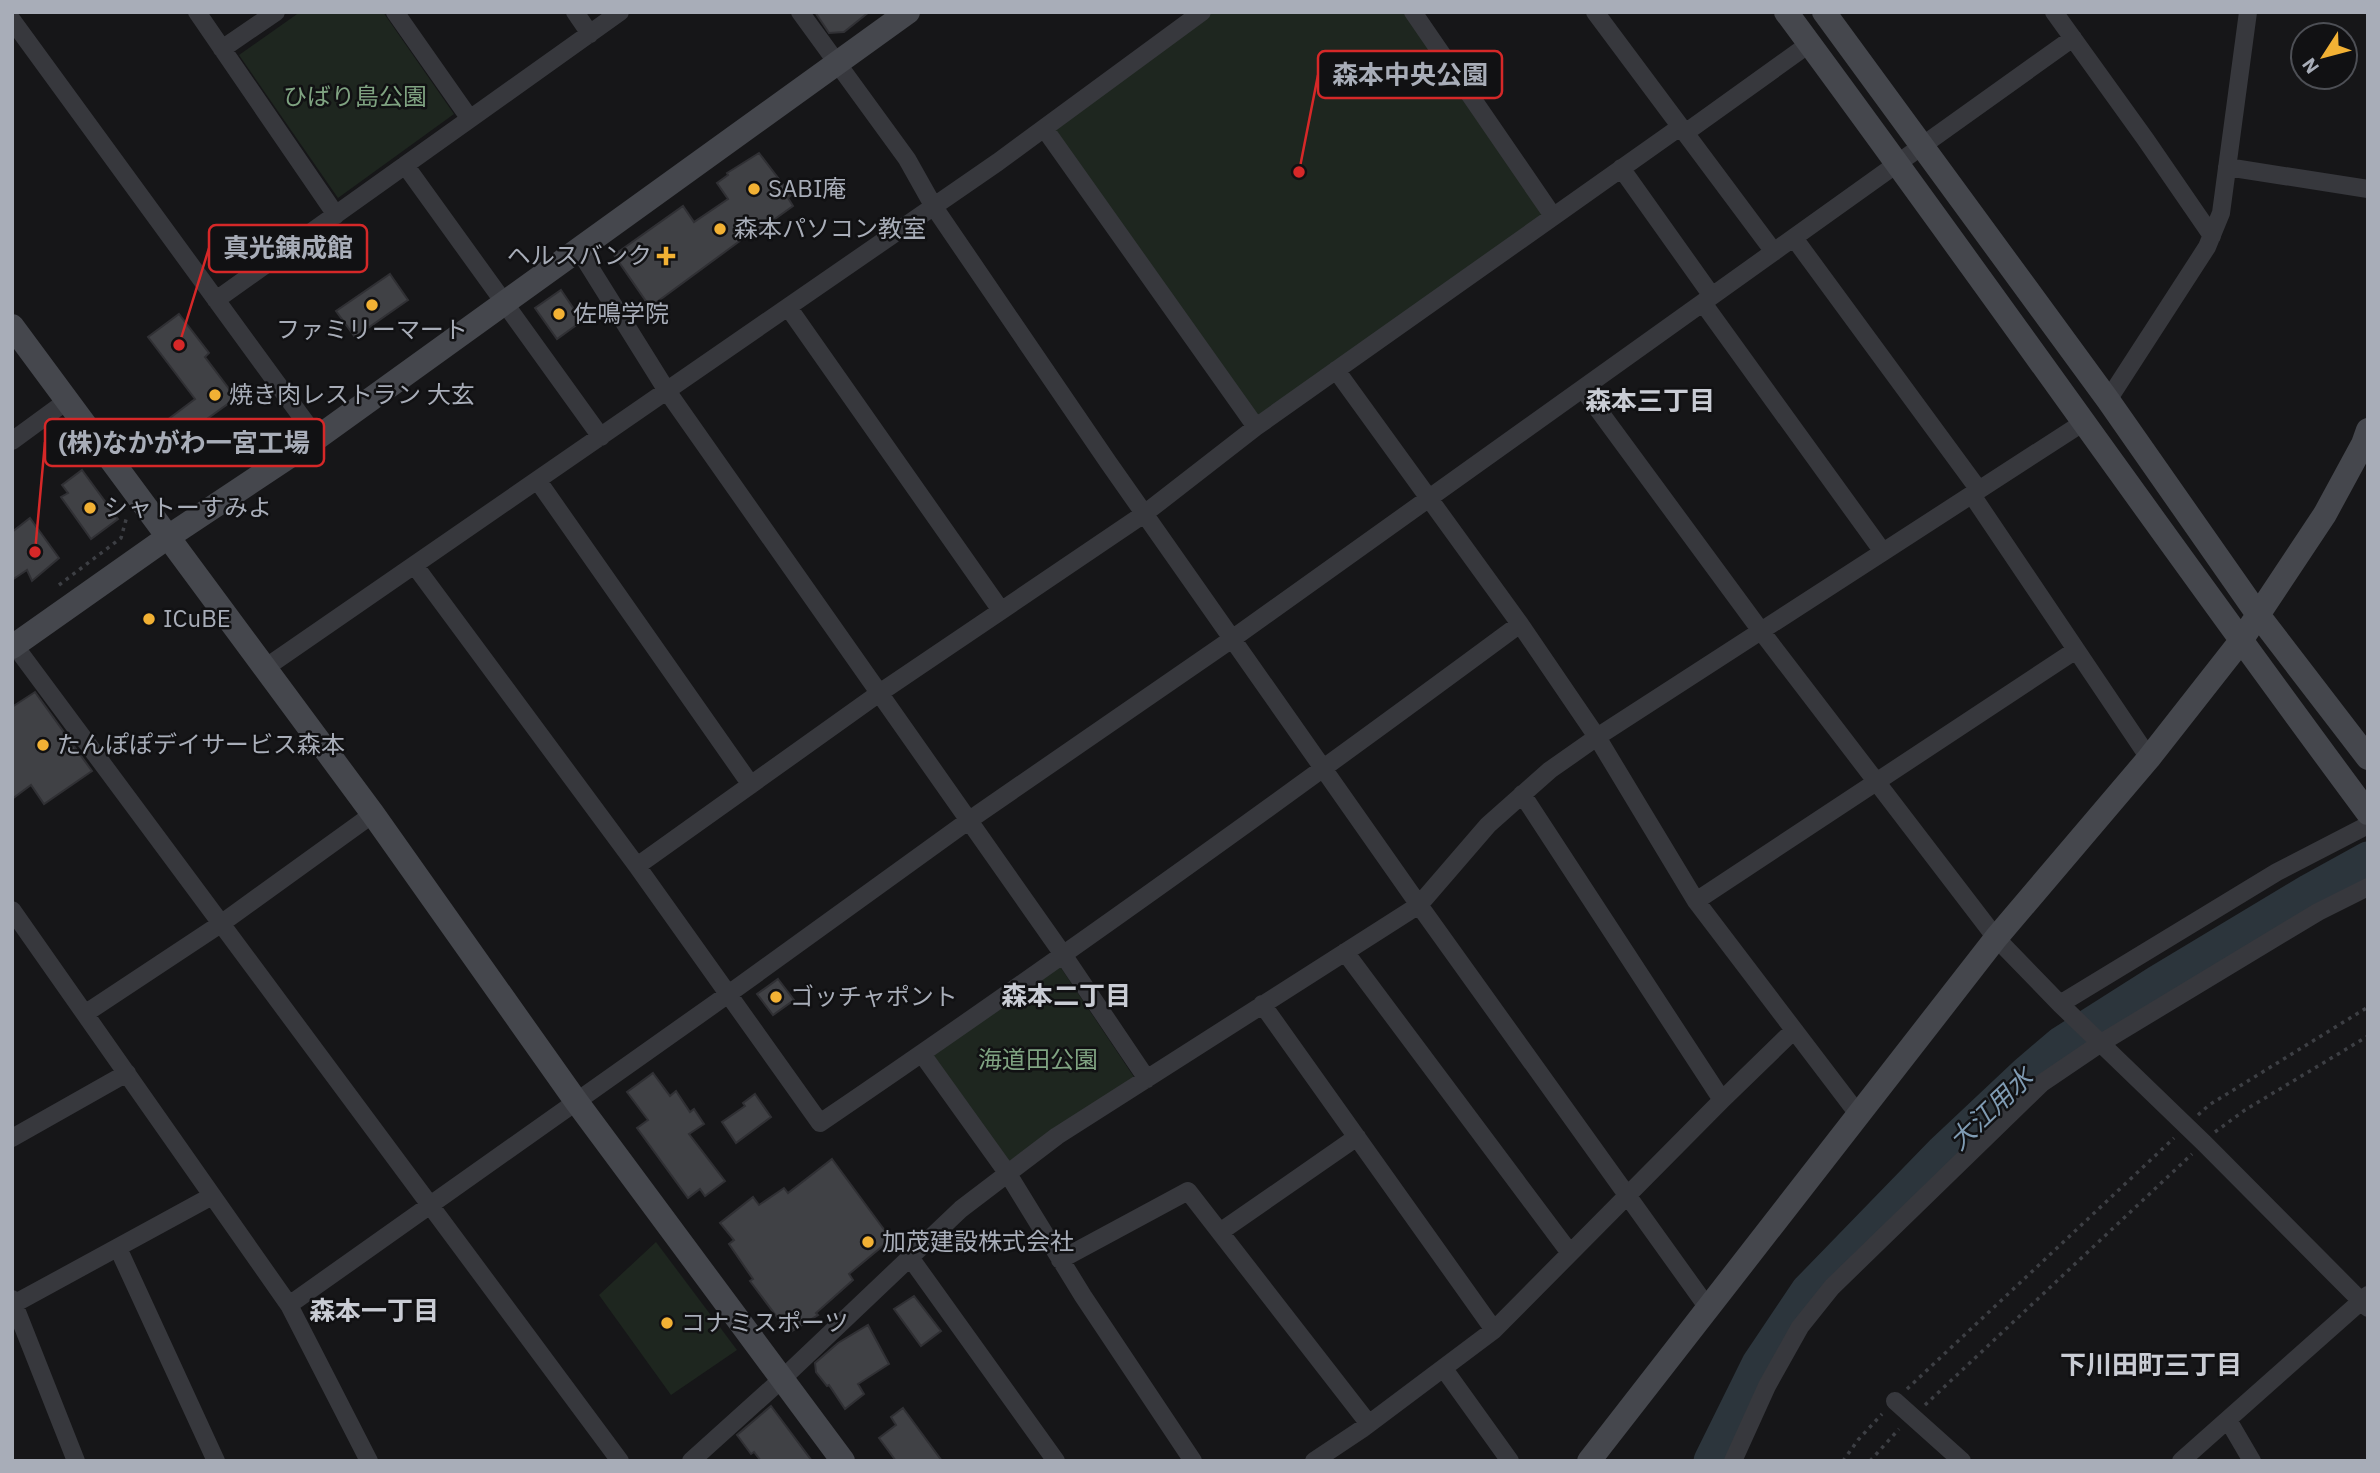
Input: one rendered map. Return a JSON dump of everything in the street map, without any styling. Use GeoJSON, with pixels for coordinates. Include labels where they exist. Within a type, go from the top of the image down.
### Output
{"type":"FeatureCollection","features":[{"type":"Feature","properties":{"kind":"street"},"geometry":{"type":"LineString","coordinates":[[197,12],[336,215]]}},
{"type":"Feature","properties":{"kind":"street"},"geometry":{"type":"LineString","coordinates":[[222,49],[276,12]]}},
{"type":"Feature","properties":{"kind":"street"},"geometry":{"type":"LineString","coordinates":[[395,12],[470,119]]}},
{"type":"Feature","properties":{"kind":"street"},"geometry":{"type":"LineString","coordinates":[[575,12],[590,34]]}},
{"type":"Feature","properties":{"kind":"street"},"geometry":{"type":"LineString","coordinates":[[216,300],[620,12]]}},
{"type":"Feature","properties":{"kind":"street"},"geometry":{"type":"LineString","coordinates":[[800,12],[907,159],[934,207],[1144,514],[1419,905],[1708,1308]]}},
{"type":"Feature","properties":{"kind":"street"},"geometry":{"type":"LineString","coordinates":[[620,1461],[14,647],[168,537],[317,438],[908,12]]}},
{"type":"Feature","properties":{"kind":"street"},"geometry":{"type":"LineString","coordinates":[[1170,12],[1181,27]]}},
{"type":"Feature","properties":{"kind":"street"},"geometry":{"type":"LineString","coordinates":[[265,668],[934,207],[1202,12]]}},
{"type":"Feature","properties":{"kind":"street"},"geometry":{"type":"LineString","coordinates":[[1412,12],[1553,216]]}},
{"type":"Feature","properties":{"kind":"street"},"geometry":{"type":"LineString","coordinates":[[1595,12],[1774,252]]}},
{"type":"Feature","properties":{"kind":"street"},"geometry":{"type":"LineString","coordinates":[[1786,12],[2240,642],[2368,813]]}},
{"type":"Feature","properties":{"kind":"street"},"geometry":{"type":"LineString","coordinates":[[1824,12],[2108,400],[2259,616],[2368,758]]}},
{"type":"Feature","properties":{"kind":"street"},"geometry":{"type":"LineString","coordinates":[[2054,12],[2211,236]]}},
{"type":"Feature","properties":{"kind":"street"},"geometry":{"type":"LineString","coordinates":[[2108,400],[2207,247],[2221,213],[2243,17]]}},
{"type":"Feature","properties":{"kind":"street"},"geometry":{"type":"LineString","coordinates":[[12,20],[317,438]]}},
{"type":"Feature","properties":{"kind":"street"},"geometry":{"type":"LineString","coordinates":[[289,1305],[968,821],[1430,499],[2073,38]]}},
{"type":"Feature","properties":{"kind":"street"},"geometry":{"type":"LineString","coordinates":[[637,866],[1000,609],[1144,514],[1256,427],[1621,168],[1810,44]]}},
{"type":"Feature","properties":{"kind":"street"},"geometry":{"type":"LineString","coordinates":[[1044,128],[1256,427]]}},
{"type":"Feature","properties":{"kind":"street"},"geometry":{"type":"LineString","coordinates":[[405,165],[601,437]]}},
{"type":"Feature","properties":{"kind":"street"},"geometry":{"type":"LineString","coordinates":[[2227,167],[2368,189]]}},
{"type":"Feature","properties":{"kind":"street"},"geometry":{"type":"LineString","coordinates":[[1621,168],[1708,300],[1883,552]]}},
{"type":"Feature","properties":{"kind":"street"},"geometry":{"type":"LineString","coordinates":[[1794,238],[1975,493],[2149,758]]}},
{"type":"Feature","properties":{"kind":"street"},"geometry":{"type":"LineString","coordinates":[[579,250],[667,391],[1062,953],[1147,1079]]}},
{"type":"Feature","properties":{"kind":"street"},"geometry":{"type":"LineString","coordinates":[[788,307],[1000,609]]}},
{"type":"Feature","properties":{"kind":"street"},"geometry":{"type":"LineString","coordinates":[[12,326],[373,814],[576,1101],[843,1461]]}},
{"type":"Feature","properties":{"kind":"street"},"geometry":{"type":"LineString","coordinates":[[1336,370],[1520,624],[1597,737],[1696,901],[1858,1114]]}},
{"type":"Feature","properties":{"kind":"street"},"geometry":{"type":"LineString","coordinates":[[1583,388],[1761,631],[1996,938],[2064,1008],[2366,1301],[2181,1461]]}},
{"type":"Feature","properties":{"kind":"street"},"geometry":{"type":"LineString","coordinates":[[12,441],[68,400]]}},
{"type":"Feature","properties":{"kind":"street"},"geometry":{"type":"LineString","coordinates":[[691,1461],[782,1380],[961,1209],[1057,1136],[1419,905],[1488,825],[1550,770],[1597,737],[2084,422]]}},
{"type":"Feature","properties":{"kind":"street"},"geometry":{"type":"LineString","coordinates":[[1589,1461],[1996,938],[2149,758],[2240,642],[2325,514],[2366,442]]}},
{"type":"Feature","properties":{"kind":"street"},"geometry":{"type":"LineString","coordinates":[[538,481],[751,785]]}},
{"type":"Feature","properties":{"kind":"street"},"geometry":{"type":"LineString","coordinates":[[415,566],[637,866],[820,1123],[922,1054],[1324,769],[1520,624]]}},
{"type":"Feature","properties":{"kind":"street"},"geometry":{"type":"LineString","coordinates":[[1696,901],[2076,650]]}},
{"type":"Feature","properties":{"kind":"street"},"geometry":{"type":"LineString","coordinates":[[1522,794],[1722,1100]]}},
{"type":"Feature","properties":{"kind":"street"},"geometry":{"type":"LineString","coordinates":[[86,1013],[222,923],[373,814]]}},
{"type":"Feature","properties":{"kind":"street"},"geometry":{"type":"LineString","coordinates":[[2064,1008],[2277,872],[2368,825]]}},
{"type":"Feature","properties":{"kind":"street"},"geometry":{"type":"LineString","coordinates":[[1733,1461],[1767,1386],[1800,1327],[1832,1287],[2042,1083],[2099,1042],[2318,912],[2368,887]]}},
{"type":"Feature","properties":{"kind":"street"},"geometry":{"type":"LineString","coordinates":[[12,910],[289,1305],[369,1461]]}},
{"type":"Feature","properties":{"kind":"street"},"geometry":{"type":"LineString","coordinates":[[1345,951],[1570,1253]]}},
{"type":"Feature","properties":{"kind":"street"},"geometry":{"type":"LineString","coordinates":[[1262,1004],[1494,1331]]}},
{"type":"Feature","properties":{"kind":"street"},"geometry":{"type":"LineString","coordinates":[[1314,1461],[1369,1424],[1494,1331],[1794,1030]]}},
{"type":"Feature","properties":{"kind":"street"},"geometry":{"type":"LineString","coordinates":[[922,1054],[1008,1174],[1060,1260],[1193,1461]]}},
{"type":"Feature","properties":{"kind":"street"},"geometry":{"type":"LineString","coordinates":[[12,1138],[127,1073]]}},
{"type":"Feature","properties":{"kind":"street"},"geometry":{"type":"LineString","coordinates":[[1220,1232],[1357,1137]]}},
{"type":"Feature","properties":{"kind":"street"},"geometry":{"type":"LineString","coordinates":[[1060,1260],[1188,1191],[1369,1424]]}},
{"type":"Feature","properties":{"kind":"street"},"geometry":{"type":"LineString","coordinates":[[76,1461],[13,1303],[212,1196]]}},
{"type":"Feature","properties":{"kind":"street"},"geometry":{"type":"LineString","coordinates":[[118,1248],[216,1461]]}},
{"type":"Feature","properties":{"kind":"street"},"geometry":{"type":"LineString","coordinates":[[909,1256],[1056,1461]]}},
{"type":"Feature","properties":{"kind":"street"},"geometry":{"type":"LineString","coordinates":[[1444,1369],[1510,1461]]}},
{"type":"Feature","properties":{"kind":"street"},"geometry":{"type":"LineString","coordinates":[[1895,1401],[1962,1461]]}},
{"type":"Feature","properties":{"kind":"street"},"geometry":{"type":"LineString","coordinates":[[2228,1420],[2252,1461]]}},
{"type":"Feature","properties":{"kind":"path"},"geometry":{"type":"LineString","coordinates":[[56,587],[121,538],[127,514]]}},
{"type":"Feature","properties":{"kind":"path"},"geometry":{"type":"LineString","coordinates":[[1843,1461],[1858,1440],[1895,1401],[2208,1105],[2368,1007]]}},
{"type":"Feature","properties":{"kind":"path"},"geometry":{"type":"LineString","coordinates":[[1870,1461],[1913,1416],[2222,1125],[2368,1036]]}},
{"type":"Feature","properties":{"kind":"green space","name":"ひばり島公園"},"geometry":{"type":"Polygon","coordinates":[[[300,12],[383,12],[454,114],[338,198],[239,55],[300,12]]]}},
{"type":"Feature","properties":{"kind":"green space"},"geometry":{"type":"Polygon","coordinates":[[[1203,12],[1413,12],[1553,216],[1251,420],[1044,128],[1203,12]]]}},
{"type":"Feature","properties":{"kind":"green space","name":"海道田公園"},"geometry":{"type":"Polygon","coordinates":[[[1057,962],[1134,1077],[1008,1162],[932,1055],[1057,962]]]}},
{"type":"Feature","properties":{"kind":"green space","name":"コナミスポーツ"},"geometry":{"type":"Polygon","coordinates":[[[656,1242],[737,1350],[671,1395],[599,1295],[656,1242]]]}},
{"type":"Feature","properties":{"kind":"building"},"geometry":{"type":"Polygon","coordinates":[[[815,12],[869,12],[844,32],[829,33],[815,12]]]}},
{"type":"Feature","properties":{"kind":"building"},"geometry":{"type":"Polygon","coordinates":[[[759,153],[791,195],[788,198],[793,206],[754,234],[752,232],[650,307],[614,255],[683,206],[694,222],[728,199],[717,183],[728,175],[727,173],[759,153]]]}},
{"type":"Feature","properties":{"kind":"building","name":"ファミリーマート"},"geometry":{"type":"Polygon","coordinates":[[[390,274],[408,300],[355,337],[336,311],[390,274]]]}},
{"type":"Feature","properties":{"kind":"building","name":"佐鳴学院"},"geometry":{"type":"Polygon","coordinates":[[[561,290],[582,321],[557,339],[535,308],[561,290]]]}},
{"type":"Feature","properties":{"kind":"building"},"geometry":{"type":"Polygon","coordinates":[[[179,314],[209,353],[205,357],[236,398],[207,419],[215,429],[176,459],[154,430],[195,399],[148,337],[179,314]]]}},
{"type":"Feature","properties":{"kind":"building","name":"シャトーすみよ"},"geometry":{"type":"Polygon","coordinates":[[[82,470],[118,519],[91,539],[61,497],[68,493],[62,485],[82,470]]]}},
{"type":"Feature","properties":{"kind":"building"},"geometry":{"type":"Polygon","coordinates":[[[30,518],[59,558],[32,581],[27,570],[12,580],[12,532],[30,518]]]}},
{"type":"Feature","properties":{"kind":"building","name":"たんぽぽデイサービス森本"},"geometry":{"type":"Polygon","coordinates":[[[35,692],[92,771],[44,804],[31,785],[12,799],[12,707],[35,692]]]}},
{"type":"Feature","properties":{"kind":"building","name":"ゴッチャポント"},"geometry":{"type":"Polygon","coordinates":[[[778,979],[794,1000],[773,1015],[757,994],[778,979]]]}},
{"type":"Feature","properties":{"kind":"building"},"geometry":{"type":"Polygon","coordinates":[[[653,1073],[670,1096],[676,1091],[690,1112],[694,1109],[704,1124],[689,1134],[725,1181],[705,1196],[700,1189],[688,1198],[637,1128],[648,1120],[627,1092],[653,1073]]]}},
{"type":"Feature","properties":{"kind":"building"},"geometry":{"type":"Polygon","coordinates":[[[755,1094],[771,1117],[736,1143],[722,1122],[745,1106],[743,1103],[755,1094]]]}},
{"type":"Feature","properties":{"kind":"building"},"geometry":{"type":"Polygon","coordinates":[[[832,1159],[891,1239],[849,1274],[853,1280],[816,1313],[818,1315],[789,1333],[750,1281],[753,1279],[729,1244],[734,1240],[720,1223],[753,1197],[759,1205],[784,1188],[788,1193],[832,1159]]]}},
{"type":"Feature","properties":{"kind":"building"},"geometry":{"type":"Polygon","coordinates":[[[914,1296],[941,1331],[921,1346],[894,1309],[914,1296]]]}},
{"type":"Feature","properties":{"kind":"building"},"geometry":{"type":"Polygon","coordinates":[[[868,1325],[889,1364],[858,1384],[864,1394],[845,1409],[829,1385],[827,1386],[816,1372],[815,1363],[838,1343],[868,1325]]]}},
{"type":"Feature","properties":{"kind":"building"},"geometry":{"type":"Polygon","coordinates":[[[771,1406],[812,1461],[761,1461],[754,1452],[751,1454],[737,1435],[771,1406]]]}},
{"type":"Feature","properties":{"kind":"building"},"geometry":{"type":"Polygon","coordinates":[[[903,1408],[942,1461],[896,1461],[879,1438],[896,1425],[891,1417],[903,1408]]]}},
{"type":"Feature","properties":{"kind":"waterway","name":"大江用水"},"geometry":{"type":"LineString","coordinates":[[1711,1461],[1759,1364],[1808,1291],[1943,1152],[2027,1073],[2061,1044],[2157,983],[2368,859]]}},
{"type":"Feature","properties":{"kind":"place","name":"森本中央公園"},"geometry":{"type":"Point","coordinates":[1299,172]}},
{"type":"Feature","properties":{"kind":"place","name":"SABI庵"},"geometry":{"type":"Point","coordinates":[754,189]}},
{"type":"Feature","properties":{"kind":"place","name":"森本パソコン教室"},"geometry":{"type":"Point","coordinates":[720,229]}},
{"type":"Feature","properties":{"kind":"place","name":"ヘルスバンク"},"geometry":{"type":"Point","coordinates":[666,256]}},
{"type":"Feature","properties":{"kind":"place","name":"ファミリーマート"},"geometry":{"type":"Point","coordinates":[372,305]}},
{"type":"Feature","properties":{"kind":"place","name":"佐鳴学院"},"geometry":{"type":"Point","coordinates":[559,314]}},
{"type":"Feature","properties":{"kind":"place","name":"真光錬成館"},"geometry":{"type":"Point","coordinates":[179,345]}},
{"type":"Feature","properties":{"kind":"place","name":"焼き肉レストラン 大玄"},"geometry":{"type":"Point","coordinates":[215,395]}},
{"type":"Feature","properties":{"kind":"place","name":"シャトーすみよ"},"geometry":{"type":"Point","coordinates":[90,508]}},
{"type":"Feature","properties":{"kind":"place","name":"(株)なかがわ一宮工場"},"geometry":{"type":"Point","coordinates":[35,552]}},
{"type":"Feature","properties":{"kind":"place","name":"ICuBE"},"geometry":{"type":"Point","coordinates":[149,619]}},
{"type":"Feature","properties":{"kind":"place","name":"たんぽぽデイサービス森本"},"geometry":{"type":"Point","coordinates":[43,745]}},
{"type":"Feature","properties":{"kind":"place","name":"ゴッチャポント"},"geometry":{"type":"Point","coordinates":[776,997]}},
{"type":"Feature","properties":{"kind":"place","name":"加茂建設株式会社"},"geometry":{"type":"Point","coordinates":[868,1242]}},
{"type":"Feature","properties":{"kind":"place","name":"コナミスポーツ"},"geometry":{"type":"Point","coordinates":[667,1323]}},
{"type":"Feature","properties":{"kind":"district","name":"森本三丁目"},"geometry":{"type":"Point","coordinates":[1650,401]}},
{"type":"Feature","properties":{"kind":"district","name":"森本二丁目"},"geometry":{"type":"Point","coordinates":[1066,996]}},
{"type":"Feature","properties":{"kind":"district","name":"森本一丁目"},"geometry":{"type":"Point","coordinates":[374,1311]}},
{"type":"Feature","properties":{"kind":"district","name":"下川田町三丁目"},"geometry":{"type":"Point","coordinates":[2151,1365]}}]}
